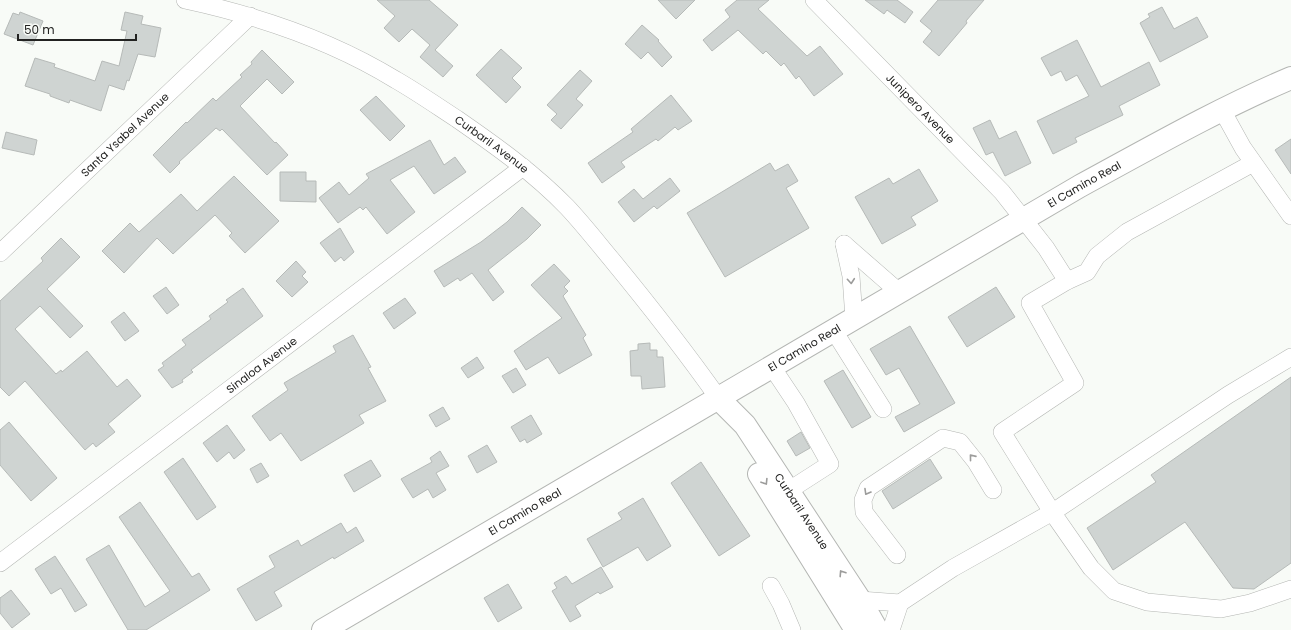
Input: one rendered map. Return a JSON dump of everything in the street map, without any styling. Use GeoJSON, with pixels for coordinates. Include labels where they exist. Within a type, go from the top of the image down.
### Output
{"type":"FeatureCollection","features":[{"type":"Feature","properties":{"kind":"main road","name":"El Camino Real"},"geometry":{"type":"LineString","coordinates":[[324,630],[1080,186],[1222,110],[1291,78]]}},
{"type":"Feature","properties":{"kind":"main road","name":"Curbaril Avenue"},"geometry":{"type":"LineString","coordinates":[[719,399],[745,425],[860,600],[877,630]]}},
{"type":"Feature","properties":{"kind":"main road","name":"Curbaril Avenue"},"geometry":{"type":"LineString","coordinates":[[719,399],[733,431],[856,630]]}},
{"type":"Feature","properties":{"kind":"street","name":"Curbaril Avenue"},"geometry":{"type":"LineString","coordinates":[[184,0],[250,16],[327,44],[396,79],[464,124],[523,167],[568,208],[594,238],[645,300],[719,399]]}},
{"type":"Feature","properties":{"kind":"street","name":"Junipero Avenue"},"geometry":{"type":"LineString","coordinates":[[814,0],[997,187],[1024,219],[1067,280]]}},
{"type":"Feature","properties":{"kind":"street","name":"Santa Ysabel Avenue"},"geometry":{"type":"LineString","coordinates":[[0,254],[250,16]]}},
{"type":"Feature","properties":{"kind":"street"},"geometry":{"type":"LineString","coordinates":[[1222,110],[1243,148],[1291,216]]}},
{"type":"Feature","properties":{"kind":"street"},"geometry":{"type":"LineString","coordinates":[[1254,163],[1127,232],[1097,256],[1087,272],[1067,280],[1030,303],[1075,383],[1002,432],[1052,512],[1091,568],[1114,591],[1147,602],[1221,608],[1250,604],[1291,590]]}},
{"type":"Feature","properties":{"kind":"street","name":"Sinaloa Avenue"},"geometry":{"type":"LineString","coordinates":[[0,563],[523,167]]}},
{"type":"Feature","properties":{"kind":"street"},"geometry":{"type":"LineString","coordinates":[[854,319],[851,276],[844,244],[899,292]]}},
{"type":"Feature","properties":{"kind":"street"},"geometry":{"type":"LineString","coordinates":[[834,331],[883,409]]}},
{"type":"Feature","properties":{"kind":"street"},"geometry":{"type":"LineString","coordinates":[[860,600],[900,603],[953,568],[1052,512],[1228,395],[1291,357]]}},
{"type":"Feature","properties":{"kind":"street"},"geometry":{"type":"LineString","coordinates":[[772,367],[796,404],[830,464],[788,491]]}},
{"type":"Feature","properties":{"kind":"street"},"geometry":{"type":"LineString","coordinates":[[897,554],[864,512],[863,500],[868,488],[943,438],[960,442],[976,462],[993,490]]}},
{"type":"Feature","properties":{"kind":"street"},"geometry":{"type":"LineString","coordinates":[[771,586],[781,604],[792,630]]}},
{"type":"Feature","properties":{"kind":"street"},"geometry":{"type":"LineString","coordinates":[[891,630],[900,603]]}},
{"type":"Feature","properties":{"kind":"building"},"geometry":{"type":"Polygon","coordinates":[[[377,0],[429,0],[458,25],[435,50],[453,66],[443,77],[420,57],[430,45],[412,29],[399,42],[384,28],[395,16],[377,0]]]}},
{"type":"Feature","properties":{"kind":"building"},"geometry":{"type":"Polygon","coordinates":[[[658,0],[695,0],[676,19],[658,0]]]}},
{"type":"Feature","properties":{"kind":"building"},"geometry":{"type":"Polygon","coordinates":[[[737,0],[769,0],[758,9],[807,56],[820,46],[843,74],[814,96],[799,76],[796,79],[784,63],[781,66],[766,51],[763,54],[738,30],[712,51],[703,40],[730,17],[725,10],[737,0]]]}},
{"type":"Feature","properties":{"kind":"building"},"geometry":{"type":"Polygon","coordinates":[[[865,0],[897,0],[913,12],[905,23],[887,10],[884,14],[865,0]]]}},
{"type":"Feature","properties":{"kind":"building"},"geometry":{"type":"Polygon","coordinates":[[[938,0],[984,0],[939,56],[923,42],[932,31],[920,21],[938,0]]]}},
{"type":"Feature","properties":{"kind":"building"},"geometry":{"type":"Polygon","coordinates":[[[1162,7],[1174,29],[1197,17],[1208,37],[1160,62],[1140,23],[1150,17],[1148,14],[1162,7]]]}},
{"type":"Feature","properties":{"kind":"building"},"geometry":{"type":"Polygon","coordinates":[[[20,12],[43,21],[33,45],[4,34],[13,13],[19,15],[20,12]]]}},
{"type":"Feature","properties":{"kind":"building"},"geometry":{"type":"Polygon","coordinates":[[[125,12],[143,16],[141,24],[161,28],[155,57],[138,54],[129,81],[127,80],[124,90],[109,85],[101,111],[70,100],[69,103],[50,96],[50,94],[25,86],[35,58],[55,64],[54,67],[95,81],[102,61],[119,66],[127,31],[121,30],[125,12]]]}},
{"type":"Feature","properties":{"kind":"building"},"geometry":{"type":"Polygon","coordinates":[[[642,25],[659,40],[658,41],[672,57],[662,67],[648,52],[641,59],[625,44],[642,25]]]}},
{"type":"Feature","properties":{"kind":"building"},"geometry":{"type":"Polygon","coordinates":[[[1077,40],[1101,87],[1149,62],[1160,85],[1119,106],[1123,115],[1075,138],[1077,142],[1053,154],[1037,121],[1089,96],[1077,75],[1066,81],[1061,71],[1051,76],[1041,58],[1077,40]]]}},
{"type":"Feature","properties":{"kind":"building"},"geometry":{"type":"Polygon","coordinates":[[[501,49],[522,68],[512,78],[521,87],[506,103],[476,75],[501,49]]]}},
{"type":"Feature","properties":{"kind":"building"},"geometry":{"type":"Polygon","coordinates":[[[262,50],[294,82],[282,94],[267,79],[240,106],[288,155],[267,175],[222,129],[220,131],[216,128],[179,162],[180,163],[170,173],[153,155],[213,98],[216,101],[242,77],[240,75],[252,64],[251,62],[262,50]]]}},
{"type":"Feature","properties":{"kind":"building"},"geometry":{"type":"Polygon","coordinates":[[[580,70],[592,81],[576,99],[583,105],[561,129],[551,120],[557,114],[547,105],[580,70]]]}},
{"type":"Feature","properties":{"kind":"building"},"geometry":{"type":"Polygon","coordinates":[[[671,95],[692,121],[678,130],[675,127],[658,141],[656,139],[621,162],[625,167],[602,183],[588,163],[633,132],[631,129],[671,95]]]}},
{"type":"Feature","properties":{"kind":"building"},"geometry":{"type":"Polygon","coordinates":[[[376,96],[405,126],[390,141],[360,110],[376,96]]]}},
{"type":"Feature","properties":{"kind":"building"},"geometry":{"type":"Polygon","coordinates":[[[990,120],[999,139],[1016,131],[1031,163],[1005,176],[993,152],[986,155],[973,128],[990,120]]]}},
{"type":"Feature","properties":{"kind":"building"},"geometry":{"type":"Polygon","coordinates":[[[6,132],[37,140],[34,155],[2,148],[6,132]]]}},
{"type":"Feature","properties":{"kind":"building"},"geometry":{"type":"Polygon","coordinates":[[[1291,139],[1291,174],[1275,150],[1291,139]]]}},
{"type":"Feature","properties":{"kind":"building"},"geometry":{"type":"Polygon","coordinates":[[[430,140],[444,165],[455,157],[466,172],[434,194],[414,166],[390,180],[415,212],[387,234],[366,207],[363,210],[360,207],[338,223],[319,198],[339,182],[349,195],[369,178],[366,174],[430,140]]]}},
{"type":"Feature","properties":{"kind":"building"},"geometry":{"type":"Polygon","coordinates":[[[770,163],[775,171],[788,164],[798,181],[786,188],[809,228],[725,277],[687,213],[770,163]]]}},
{"type":"Feature","properties":{"kind":"building"},"geometry":{"type":"Polygon","coordinates":[[[919,169],[938,201],[911,217],[916,225],[882,244],[855,197],[889,178],[893,184],[919,169]]]}},
{"type":"Feature","properties":{"kind":"building"},"geometry":{"type":"Polygon","coordinates":[[[280,172],[306,172],[306,181],[316,181],[316,202],[280,201],[280,172]]]}},
{"type":"Feature","properties":{"kind":"building"},"geometry":{"type":"Polygon","coordinates":[[[234,176],[279,221],[245,253],[229,236],[232,233],[215,215],[173,254],[157,238],[124,273],[102,251],[130,223],[139,232],[181,194],[197,211],[234,176]]]}},
{"type":"Feature","properties":{"kind":"building"},"geometry":{"type":"Polygon","coordinates":[[[670,178],[680,191],[657,209],[654,206],[634,222],[618,202],[634,189],[643,199],[670,178]]]}},
{"type":"Feature","properties":{"kind":"building"},"geometry":{"type":"Polygon","coordinates":[[[522,207],[541,225],[527,239],[488,270],[504,292],[493,301],[472,273],[460,281],[458,278],[444,287],[434,271],[481,242],[507,222],[522,207]]]}},
{"type":"Feature","properties":{"kind":"building"},"geometry":{"type":"Polygon","coordinates":[[[340,228],[354,252],[344,261],[341,257],[335,262],[320,243],[340,228]]]}},
{"type":"Feature","properties":{"kind":"building"},"geometry":{"type":"Polygon","coordinates":[[[61,238],[80,257],[47,289],[83,326],[70,338],[40,306],[15,329],[56,374],[61,370],[62,372],[87,351],[117,387],[127,379],[141,396],[108,424],[115,432],[96,447],[93,443],[85,450],[25,381],[9,396],[0,387],[0,301],[43,261],[41,258],[61,238]]]}},
{"type":"Feature","properties":{"kind":"building"},"geometry":{"type":"Polygon","coordinates":[[[296,261],[306,272],[302,276],[308,282],[292,297],[276,281],[296,261]]]}},
{"type":"Feature","properties":{"kind":"building"},"geometry":{"type":"Polygon","coordinates":[[[554,264],[570,281],[564,287],[568,291],[563,296],[586,335],[583,338],[592,355],[559,374],[548,357],[526,370],[514,351],[562,318],[531,285],[554,264]]]}},
{"type":"Feature","properties":{"kind":"building"},"geometry":{"type":"Polygon","coordinates":[[[166,287],[179,305],[167,314],[153,296],[166,287]]]}},
{"type":"Feature","properties":{"kind":"building"},"geometry":{"type":"Polygon","coordinates":[[[996,287],[1015,317],[967,347],[948,317],[996,287]]]}},
{"type":"Feature","properties":{"kind":"building"},"geometry":{"type":"Polygon","coordinates":[[[243,288],[263,316],[191,370],[193,372],[182,380],[183,382],[172,388],[158,370],[164,366],[162,363],[186,345],[182,340],[211,319],[209,316],[228,302],[226,300],[243,288]]]}},
{"type":"Feature","properties":{"kind":"building"},"geometry":{"type":"Polygon","coordinates":[[[405,298],[416,313],[394,329],[383,313],[405,298]]]}},
{"type":"Feature","properties":{"kind":"building"},"geometry":{"type":"Polygon","coordinates":[[[124,312],[139,331],[125,341],[111,322],[124,312]]]}},
{"type":"Feature","properties":{"kind":"building"},"geometry":{"type":"Polygon","coordinates":[[[910,326],[955,403],[904,432],[895,417],[920,404],[899,368],[886,375],[870,349],[910,326]]]}},
{"type":"Feature","properties":{"kind":"building"},"geometry":{"type":"Polygon","coordinates":[[[353,335],[371,367],[368,368],[386,401],[359,415],[364,423],[301,461],[281,433],[270,441],[252,416],[288,390],[284,383],[336,352],[333,346],[353,335]]]}},
{"type":"Feature","properties":{"kind":"building"},"geometry":{"type":"Polygon","coordinates":[[[650,343],[650,350],[657,350],[657,357],[663,357],[665,387],[642,389],[641,376],[631,376],[630,351],[638,350],[638,344],[650,343]]]}},
{"type":"Feature","properties":{"kind":"building"},"geometry":{"type":"Polygon","coordinates":[[[477,357],[484,368],[468,378],[461,368],[477,357]]]}},
{"type":"Feature","properties":{"kind":"building"},"geometry":{"type":"Polygon","coordinates":[[[516,368],[526,385],[513,393],[502,376],[516,368]]]}},
{"type":"Feature","properties":{"kind":"building"},"geometry":{"type":"Polygon","coordinates":[[[843,370],[871,417],[852,428],[824,381],[843,370]]]}},
{"type":"Feature","properties":{"kind":"building"},"geometry":{"type":"Polygon","coordinates":[[[1291,377],[1291,563],[1254,589],[1233,588],[1185,522],[1113,570],[1087,528],[1156,482],[1151,475],[1291,377]]]}},
{"type":"Feature","properties":{"kind":"building"},"geometry":{"type":"Polygon","coordinates":[[[443,407],[450,419],[436,427],[429,415],[443,407]]]}},
{"type":"Feature","properties":{"kind":"building"},"geometry":{"type":"Polygon","coordinates":[[[531,415],[542,434],[527,443],[525,439],[520,442],[511,427],[531,415]]]}},
{"type":"Feature","properties":{"kind":"building"},"geometry":{"type":"Polygon","coordinates":[[[9,422],[57,478],[31,501],[0,465],[0,430],[9,422]]]}},
{"type":"Feature","properties":{"kind":"building"},"geometry":{"type":"Polygon","coordinates":[[[227,425],[245,450],[234,459],[229,452],[217,462],[203,443],[227,425]]]}},
{"type":"Feature","properties":{"kind":"building"},"geometry":{"type":"Polygon","coordinates":[[[801,432],[810,448],[796,456],[787,441],[801,432]]]}},
{"type":"Feature","properties":{"kind":"building"},"geometry":{"type":"Polygon","coordinates":[[[487,445],[497,462],[477,473],[468,456],[487,445]]]}},
{"type":"Feature","properties":{"kind":"building"},"geometry":{"type":"Polygon","coordinates":[[[440,451],[449,466],[436,473],[446,490],[433,498],[428,489],[413,498],[401,479],[432,462],[430,458],[440,451]]]}},
{"type":"Feature","properties":{"kind":"building"},"geometry":{"type":"Polygon","coordinates":[[[183,458],[216,507],[197,520],[164,472],[183,458]]]}},
{"type":"Feature","properties":{"kind":"building"},"geometry":{"type":"Polygon","coordinates":[[[930,459],[942,478],[893,509],[882,491],[930,459]]]}},
{"type":"Feature","properties":{"kind":"building"},"geometry":{"type":"Polygon","coordinates":[[[371,460],[381,476],[354,492],[344,475],[371,460]]]}},
{"type":"Feature","properties":{"kind":"building"},"geometry":{"type":"Polygon","coordinates":[[[701,462],[750,536],[719,556],[671,483],[701,462]]]}},
{"type":"Feature","properties":{"kind":"building"},"geometry":{"type":"Polygon","coordinates":[[[261,463],[269,476],[257,483],[250,469],[261,463]]]}},
{"type":"Feature","properties":{"kind":"building"},"geometry":{"type":"Polygon","coordinates":[[[643,498],[671,546],[647,561],[638,547],[603,567],[587,539],[622,519],[618,513],[643,498]]]}},
{"type":"Feature","properties":{"kind":"building"},"geometry":{"type":"Polygon","coordinates":[[[140,502],[192,577],[199,573],[210,590],[146,630],[128,630],[86,559],[109,545],[145,607],[170,591],[119,517],[140,502]]]}},
{"type":"Feature","properties":{"kind":"building"},"geometry":{"type":"Polygon","coordinates":[[[341,523],[347,533],[356,527],[364,541],[334,559],[333,557],[274,592],[282,606],[256,621],[237,589],[275,567],[269,556],[298,540],[301,546],[341,523]]]}},
{"type":"Feature","properties":{"kind":"building"},"geometry":{"type":"Polygon","coordinates":[[[55,556],[87,605],[75,612],[61,588],[51,594],[35,569],[55,556]]]}},
{"type":"Feature","properties":{"kind":"building"},"geometry":{"type":"Polygon","coordinates":[[[601,567],[613,587],[600,594],[598,592],[575,606],[581,616],[570,622],[552,591],[557,588],[554,583],[566,576],[572,584],[601,567]]]}},
{"type":"Feature","properties":{"kind":"building"},"geometry":{"type":"Polygon","coordinates":[[[508,584],[522,608],[498,622],[484,598],[508,584]]]}},
{"type":"Feature","properties":{"kind":"building"},"geometry":{"type":"Polygon","coordinates":[[[11,590],[30,614],[12,628],[0,613],[0,598],[11,590]]]}}]}
